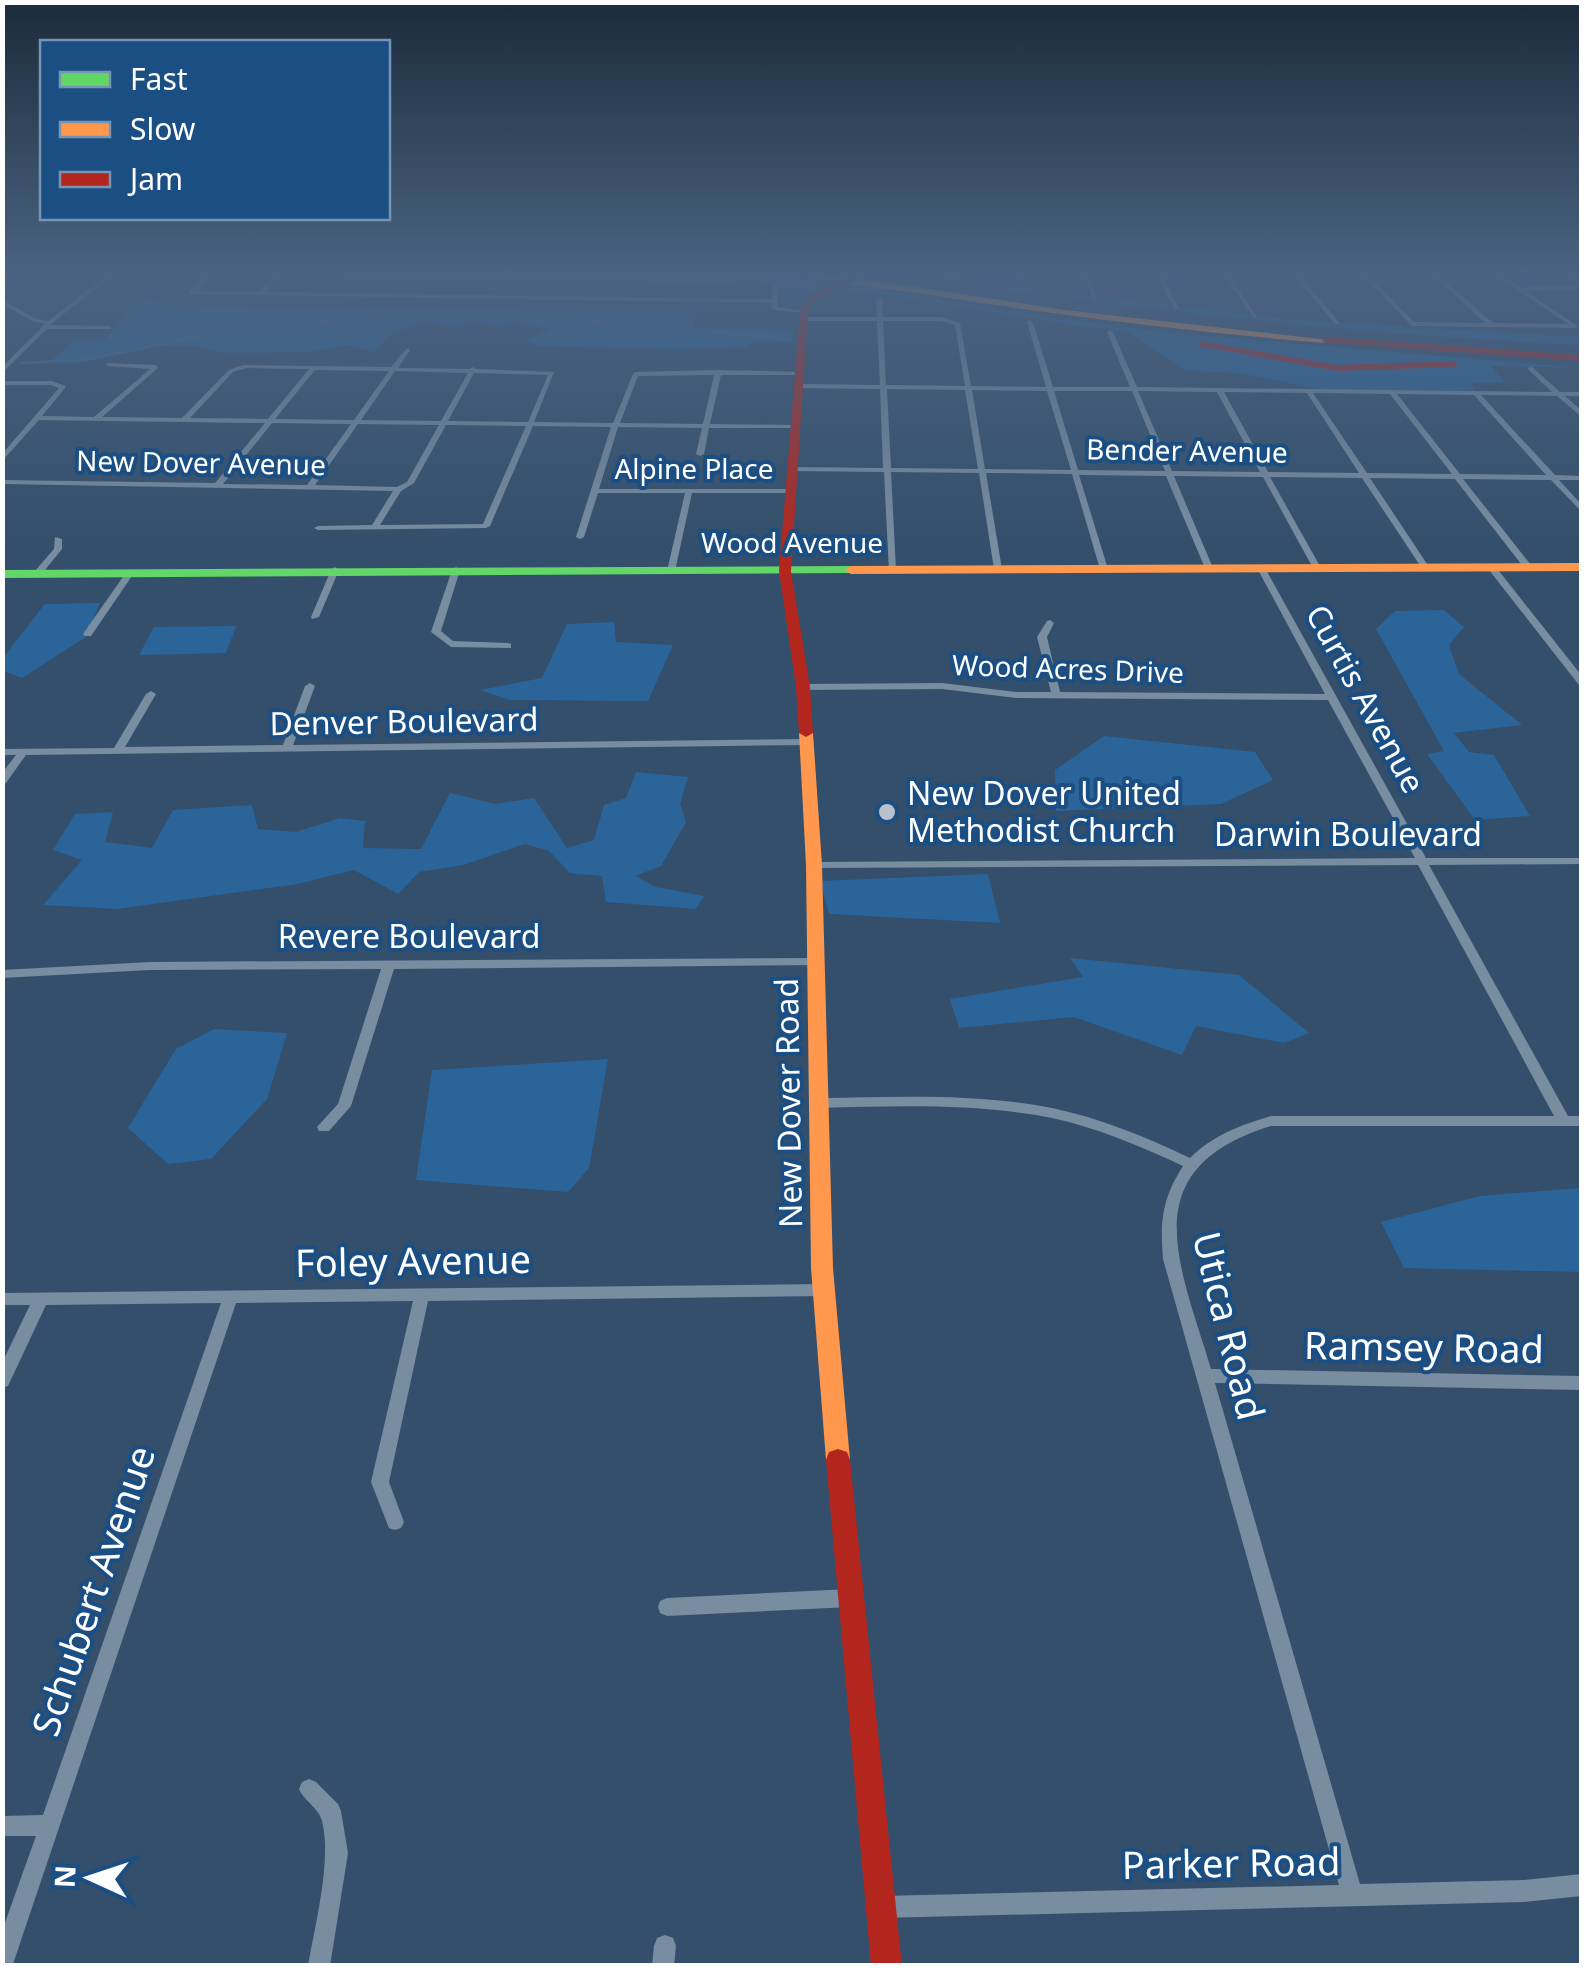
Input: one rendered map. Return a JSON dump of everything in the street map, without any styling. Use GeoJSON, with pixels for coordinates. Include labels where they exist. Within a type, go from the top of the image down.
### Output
{"type":"FeatureCollection","features":[{"type":"Feature","properties":{"kind":"main road","name":"New Dover Road"},"geometry":{"type":"LineString","coordinates":[[801,364],[785,571],[803,687],[814,865],[824,1290],[887,1966]]}},
{"type":"Feature","properties":{"kind":"main road"},"geometry":{"type":"LineString","coordinates":[[1309,364],[1336,368],[1464,364]]}},
{"type":"Feature","properties":{"kind":"main road","name":"Wood Avenue"},"geometry":{"type":"LineString","coordinates":[[5,578],[37,574],[335,570],[1582,566]]}},
{"type":"Feature","properties":{"kind":"street"},"geometry":{"type":"LineString","coordinates":[[95,419],[156,368],[108,364]]}},
{"type":"Feature","properties":{"kind":"street"},"geometry":{"type":"LineString","coordinates":[[309,488],[397,364]]}},
{"type":"Feature","properties":{"kind":"street"},"geometry":{"type":"LineString","coordinates":[[882,364],[892,570]]}},
{"type":"Feature","properties":{"kind":"street"},"geometry":{"type":"LineString","coordinates":[[963,364],[998,570]]}},
{"type":"Feature","properties":{"kind":"street"},"geometry":{"type":"LineString","coordinates":[[1043,364],[1104,569]]}},
{"type":"Feature","properties":{"kind":"street"},"geometry":{"type":"LineString","coordinates":[[1123,364],[1209,568]]}},
{"type":"Feature","properties":{"kind":"street"},"geometry":{"type":"LineString","coordinates":[[184,420],[239,367],[552,373],[486,526],[318,528]]}},
{"type":"Feature","properties":{"kind":"street"},"geometry":{"type":"LineString","coordinates":[[217,486],[314,367]]}},
{"type":"Feature","properties":{"kind":"street"},"geometry":{"type":"LineString","coordinates":[[1530,368],[1582,415]]}},
{"type":"Feature","properties":{"kind":"street"},"geometry":{"type":"LineString","coordinates":[[374,528],[398,489],[410,483],[474,369]]}},
{"type":"Feature","properties":{"kind":"street"},"geometry":{"type":"LineString","coordinates":[[700,454],[703,426],[718,372]]}},
{"type":"Feature","properties":{"kind":"street"},"geometry":{"type":"LineString","coordinates":[[580,537],[636,374],[718,372],[883,386],[1582,394]]}},
{"type":"Feature","properties":{"kind":"street"},"geometry":{"type":"LineString","coordinates":[[2,383],[46,383],[61,385],[63,390],[3,458]]}},
{"type":"Feature","properties":{"kind":"street"},"geometry":{"type":"LineString","coordinates":[[1219,390],[1317,568]]}},
{"type":"Feature","properties":{"kind":"street"},"geometry":{"type":"LineString","coordinates":[[1308,390],[1361,475],[1426,567]]}},
{"type":"Feature","properties":{"kind":"street"},"geometry":{"type":"LineString","coordinates":[[1391,391],[1528,567]]}},
{"type":"Feature","properties":{"kind":"street"},"geometry":{"type":"LineString","coordinates":[[1475,392],[1582,510]]}},
{"type":"Feature","properties":{"kind":"street"},"geometry":{"type":"LineString","coordinates":[[38,418],[796,427]]}},
{"type":"Feature","properties":{"kind":"street","name":"Bender Avenue"},"geometry":{"type":"LineString","coordinates":[[792,469],[1582,478]]}},
{"type":"Feature","properties":{"kind":"street","name":"New Dover Avenue"},"geometry":{"type":"LineString","coordinates":[[2,482],[398,489]]}},
{"type":"Feature","properties":{"kind":"street","name":"Alpine Place"},"geometry":{"type":"LineString","coordinates":[[596,491],[792,491]]}},
{"type":"Feature","properties":{"kind":"street"},"geometry":{"type":"LineString","coordinates":[[671,571],[689,491]]}},
{"type":"Feature","properties":{"kind":"street"},"geometry":{"type":"LineString","coordinates":[[37,574],[58,549],[58,540]]}},
{"type":"Feature","properties":{"kind":"street","name":"Curtis Avenue"},"geometry":{"type":"LineString","coordinates":[[1261,568],[1573,1121]]}},
{"type":"Feature","properties":{"kind":"street"},"geometry":{"type":"LineString","coordinates":[[1492,568],[1582,683]]}},
{"type":"Feature","properties":{"kind":"street"},"geometry":{"type":"LineString","coordinates":[[315,617],[335,570]]}},
{"type":"Feature","properties":{"kind":"street"},"geometry":{"type":"LineString","coordinates":[[456,570],[436,632],[452,644],[508,646]]}},
{"type":"Feature","properties":{"kind":"street"},"geometry":{"type":"LineString","coordinates":[[88,634],[130,572]]}},
{"type":"Feature","properties":{"kind":"street"},"geometry":{"type":"LineString","coordinates":[[1050,623],[1042,637],[1056,695]]}},
{"type":"Feature","properties":{"kind":"street"},"geometry":{"type":"LineString","coordinates":[[287,748],[310,686]]}},
{"type":"Feature","properties":{"kind":"street","name":"Wood Acres Drive"},"geometry":{"type":"LineString","coordinates":[[803,687],[942,686],[1016,695],[1332,697]]}},
{"type":"Feature","properties":{"kind":"street"},"geometry":{"type":"LineString","coordinates":[[118,750],[152,694]]}},
{"type":"Feature","properties":{"kind":"street","name":"Denver Boulevard"},"geometry":{"type":"LineString","coordinates":[[2,752],[806,742]]}},
{"type":"Feature","properties":{"kind":"street"},"geometry":{"type":"LineString","coordinates":[[2,781],[23,752]]}},
{"type":"Feature","properties":{"kind":"street","name":"Darwin Boulevard"},"geometry":{"type":"LineString","coordinates":[[814,865],[1582,860]]}},
{"type":"Feature","properties":{"kind":"street","name":"Revere Boulevard"},"geometry":{"type":"LineString","coordinates":[[2,974],[150,966],[816,962]]}},
{"type":"Feature","properties":{"kind":"street"},"geometry":{"type":"LineString","coordinates":[[324,1127],[344,1106],[389,964]]}},
{"type":"Feature","properties":{"kind":"street"},"geometry":{"type":"LineString","coordinates":[[820,1103],[964,1100],[1014,1105],[1104,1126],[1191,1164],[1225,1137],[1288,1118],[1573,1121]]}},
{"type":"Feature","properties":{"kind":"street","name":"Utica Road"},"geometry":{"type":"LineString","coordinates":[[1191,1164],[1176,1188],[1167,1231],[1171,1258],[1353,1896]]}},
{"type":"Feature","properties":{"kind":"street","name":"Foley Avenue"},"geometry":{"type":"LineString","coordinates":[[2,1300],[824,1290]]}},
{"type":"Feature","properties":{"kind":"street"},"geometry":{"type":"LineString","coordinates":[[395,1522],[380,1482],[422,1294]]}},
{"type":"Feature","properties":{"kind":"street","name":"Schubert Avenue"},"geometry":{"type":"LineString","coordinates":[[2,1964],[232,1296]]}},
{"type":"Feature","properties":{"kind":"street"},"geometry":{"type":"LineString","coordinates":[[2,1381],[41,1298]]}},
{"type":"Feature","properties":{"kind":"street","name":"Ramsey Road"},"geometry":{"type":"LineString","coordinates":[[1205,1376],[1582,1383]]}},
{"type":"Feature","properties":{"kind":"street"},"geometry":{"type":"LineString","coordinates":[[668,1606],[850,1598]]}},
{"type":"Feature","properties":{"kind":"street"},"geometry":{"type":"LineString","coordinates":[[309,1788],[331,1811],[337,1853],[319,1966]]}},
{"type":"Feature","properties":{"kind":"street"},"geometry":{"type":"LineString","coordinates":[[2,1826],[50,1825]]}},
{"type":"Feature","properties":{"kind":"street","name":"Parker Road"},"geometry":{"type":"LineString","coordinates":[[881,1907],[1524,1891],[1582,1885]]}},
{"type":"Feature","properties":{"kind":"shaded area"},"geometry":{"type":"Polygon","coordinates":[[[1175,364],[1532,364],[1581,368],[1491,366],[1505,382],[1471,383],[1475,391],[1322,390],[1239,373],[1186,371],[1175,364]]]}},
{"type":"Feature","properties":{"kind":"shaded area"},"geometry":{"type":"Polygon","coordinates":[[[100,603],[86,637],[22,678],[3,671],[2,659],[45,604],[100,603]]]}},
{"type":"Feature","properties":{"kind":"shaded area"},"geometry":{"type":"Polygon","coordinates":[[[1444,610],[1464,627],[1449,645],[1459,674],[1522,725],[1454,733],[1469,752],[1494,755],[1530,816],[1475,820],[1427,754],[1444,751],[1376,629],[1395,611],[1444,610]]]}},
{"type":"Feature","properties":{"kind":"shaded area"},"geometry":{"type":"Polygon","coordinates":[[[614,622],[616,642],[673,645],[648,701],[510,700],[480,690],[542,678],[567,624],[614,622]]]}},
{"type":"Feature","properties":{"kind":"shaded area"},"geometry":{"type":"Polygon","coordinates":[[[236,626],[226,653],[139,655],[154,627],[236,626]]]}},
{"type":"Feature","properties":{"kind":"shaded area"},"geometry":{"type":"Polygon","coordinates":[[[1104,736],[1255,752],[1273,780],[1221,804],[1056,811],[1055,770],[1104,736]]]}},
{"type":"Feature","properties":{"kind":"shaded area"},"geometry":{"type":"Polygon","coordinates":[[[636,772],[688,777],[680,804],[686,822],[661,866],[635,876],[656,887],[704,896],[696,909],[606,902],[602,876],[570,873],[549,851],[525,844],[463,865],[419,872],[398,894],[354,870],[298,884],[117,909],[43,905],[82,860],[53,850],[75,814],[113,812],[105,842],[152,848],[173,810],[252,805],[258,829],[296,832],[340,818],[365,821],[363,848],[421,849],[450,793],[495,804],[534,798],[567,848],[594,840],[604,805],[626,798],[636,772]]]}},
{"type":"Feature","properties":{"kind":"shaded area"},"geometry":{"type":"Polygon","coordinates":[[[988,874],[1000,923],[829,914],[820,881],[988,874]]]}},
{"type":"Feature","properties":{"kind":"shaded area"},"geometry":{"type":"Polygon","coordinates":[[[1070,958],[1239,975],[1309,1033],[1284,1043],[1196,1026],[1182,1055],[1074,1017],[959,1028],[950,999],[1083,977],[1070,958]]]}},
{"type":"Feature","properties":{"kind":"shaded area"},"geometry":{"type":"Polygon","coordinates":[[[214,1029],[287,1033],[267,1099],[211,1159],[168,1164],[128,1128],[176,1049],[214,1029]]]}},
{"type":"Feature","properties":{"kind":"shaded area"},"geometry":{"type":"Polygon","coordinates":[[[608,1059],[589,1168],[568,1192],[416,1180],[432,1070],[608,1059]]]}},
{"type":"Feature","properties":{"kind":"shaded area"},"geometry":{"type":"Polygon","coordinates":[[[1581,1188],[1581,1272],[1404,1268],[1381,1222],[1480,1196],[1581,1188]]]}},
{"type":"Feature","properties":{"kind":"traffic: fast"},"geometry":{"type":"LineString","coordinates":[[2,574],[851,570]]}},
{"type":"Feature","properties":{"kind":"traffic: slow"},"geometry":{"type":"LineString","coordinates":[[851,570],[1582,567]]}},
{"type":"Feature","properties":{"kind":"traffic: slow"},"geometry":{"type":"LineString","coordinates":[[806,733],[814,865],[822,1268],[838,1460]]}},
{"type":"Feature","properties":{"kind":"traffic: jam"},"geometry":{"type":"LineString","coordinates":[[800,364],[785,571],[806,733]]}},
{"type":"Feature","properties":{"kind":"traffic: jam"},"geometry":{"type":"LineString","coordinates":[[1313,364],[1337,368],[1454,364]]}},
{"type":"Feature","properties":{"kind":"traffic: jam"},"geometry":{"type":"LineString","coordinates":[[838,1460],[887,1966]]}},
{"type":"Feature","properties":{"kind":"place","name":"New Dover United Methodist Church"},"geometry":{"type":"Point","coordinates":[887,812]}}]}
